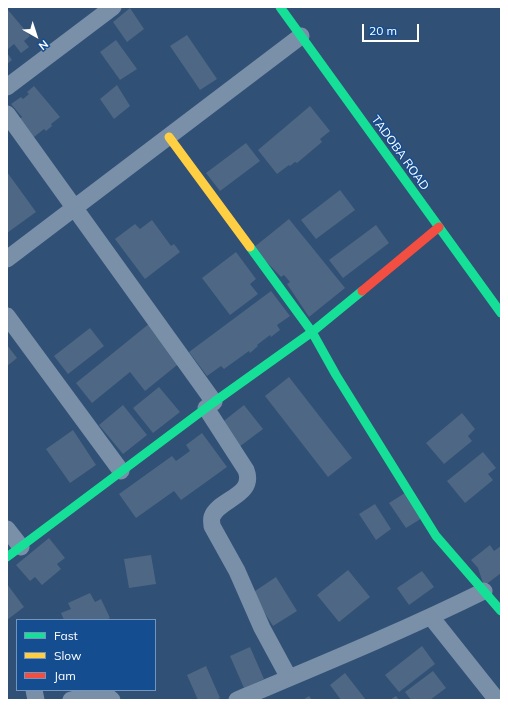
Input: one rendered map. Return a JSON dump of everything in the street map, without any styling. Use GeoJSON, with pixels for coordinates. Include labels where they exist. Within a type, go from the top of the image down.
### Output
{"type":"FeatureCollection","features":[{"type":"Feature","properties":{"kind":"street"},"geometry":{"type":"LineString","coordinates":[[7,87],[94,12],[113,7]]}},
{"type":"Feature","properties":{"kind":"street","name":"TADOBA ROAD"},"geometry":{"type":"LineString","coordinates":[[280,7],[501,313]]}},
{"type":"Feature","properties":{"kind":"street"},"geometry":{"type":"LineString","coordinates":[[7,259],[301,36]]}},
{"type":"Feature","properties":{"kind":"street"},"geometry":{"type":"LineString","coordinates":[[7,114],[210,405],[246,470],[249,478],[247,483],[242,490],[215,512],[212,518],[212,526],[237,571],[262,628],[289,678]]}},
{"type":"Feature","properties":{"kind":"street"},"geometry":{"type":"LineString","coordinates":[[169,137],[312,332],[336,375],[436,536],[501,611]]}},
{"type":"Feature","properties":{"kind":"street"},"geometry":{"type":"LineString","coordinates":[[7,557],[210,405],[312,332],[439,227]]}},
{"type":"Feature","properties":{"kind":"street"},"geometry":{"type":"LineString","coordinates":[[7,316],[121,471]]}},
{"type":"Feature","properties":{"kind":"street"},"geometry":{"type":"LineString","coordinates":[[7,529],[21,547]]}},
{"type":"Feature","properties":{"kind":"street"},"geometry":{"type":"LineString","coordinates":[[237,700],[431,618],[484,591]]}},
{"type":"Feature","properties":{"kind":"street"},"geometry":{"type":"LineString","coordinates":[[431,618],[497,700]]}},
{"type":"Feature","properties":{"kind":"street"},"geometry":{"type":"LineString","coordinates":[[71,700],[101,693],[112,700]]}},
{"type":"Feature","properties":{"kind":"building"},"geometry":{"type":"Polygon","coordinates":[[[130,8],[144,29],[127,42],[113,22],[130,8]]]}},
{"type":"Feature","properties":{"kind":"building"},"geometry":{"type":"Polygon","coordinates":[[[7,10],[30,36],[24,41],[29,47],[21,53],[14,44],[7,50],[7,10]]]}},
{"type":"Feature","properties":{"kind":"building"},"geometry":{"type":"Polygon","coordinates":[[[187,35],[217,79],[200,90],[170,46],[187,35]]]}},
{"type":"Feature","properties":{"kind":"building"},"geometry":{"type":"Polygon","coordinates":[[[116,40],[137,69],[120,80],[100,52],[116,40]]]}},
{"type":"Feature","properties":{"kind":"building"},"geometry":{"type":"Polygon","coordinates":[[[7,53],[12,60],[7,64],[7,53]]]}},
{"type":"Feature","properties":{"kind":"building"},"geometry":{"type":"Polygon","coordinates":[[[117,85],[130,106],[114,119],[100,99],[117,85]]]}},
{"type":"Feature","properties":{"kind":"building"},"geometry":{"type":"Polygon","coordinates":[[[34,86],[60,117],[51,124],[52,126],[46,131],[44,129],[34,137],[19,119],[22,117],[11,104],[21,97],[23,99],[29,94],[27,92],[34,86]]]}},
{"type":"Feature","properties":{"kind":"building"},"geometry":{"type":"Polygon","coordinates":[[[310,106],[330,131],[320,139],[322,142],[297,163],[295,162],[290,166],[289,165],[277,174],[258,150],[310,106]]]}},
{"type":"Feature","properties":{"kind":"building"},"geometry":{"type":"Polygon","coordinates":[[[246,143],[260,161],[220,191],[206,173],[246,143]]]}},
{"type":"Feature","properties":{"kind":"building"},"geometry":{"type":"Polygon","coordinates":[[[7,172],[36,212],[7,233],[7,172]]]}},
{"type":"Feature","properties":{"kind":"building"},"geometry":{"type":"Polygon","coordinates":[[[340,190],[355,210],[316,239],[301,220],[340,190]]]}},
{"type":"Feature","properties":{"kind":"building"},"geometry":{"type":"Polygon","coordinates":[[[289,219],[345,288],[309,317],[287,284],[290,282],[284,275],[281,277],[253,248],[289,219]]]}},
{"type":"Feature","properties":{"kind":"building"},"geometry":{"type":"Polygon","coordinates":[[[152,220],[171,246],[174,244],[180,252],[145,279],[115,239],[135,224],[140,229],[152,220]]]}},
{"type":"Feature","properties":{"kind":"building"},"geometry":{"type":"Polygon","coordinates":[[[376,225],[389,243],[343,278],[329,260],[376,225]]]}},
{"type":"Feature","properties":{"kind":"building"},"geometry":{"type":"Polygon","coordinates":[[[236,252],[256,279],[250,284],[258,294],[230,315],[202,278],[236,252]]]}},
{"type":"Feature","properties":{"kind":"building"},"geometry":{"type":"Polygon","coordinates":[[[271,291],[290,316],[277,325],[280,330],[271,337],[270,335],[257,345],[258,346],[250,353],[249,351],[224,369],[221,366],[207,376],[189,352],[271,291]]]}},
{"type":"Feature","properties":{"kind":"building"},"geometry":{"type":"Polygon","coordinates":[[[150,323],[182,361],[145,391],[130,372],[92,403],[76,383],[150,323]]]}},
{"type":"Feature","properties":{"kind":"building"},"geometry":{"type":"Polygon","coordinates":[[[90,328],[104,346],[68,374],[54,356],[90,328]]]}},
{"type":"Feature","properties":{"kind":"building"},"geometry":{"type":"Polygon","coordinates":[[[7,345],[17,358],[7,366],[7,345]]]}},
{"type":"Feature","properties":{"kind":"building"},"geometry":{"type":"Polygon","coordinates":[[[289,377],[352,458],[328,477],[265,396],[289,377]]]}},
{"type":"Feature","properties":{"kind":"building"},"geometry":{"type":"Polygon","coordinates":[[[159,387],[180,412],[153,433],[133,408],[159,387]]]}},
{"type":"Feature","properties":{"kind":"building"},"geometry":{"type":"Polygon","coordinates":[[[123,405],[147,435],[123,454],[99,425],[123,405]]]}},
{"type":"Feature","properties":{"kind":"building"},"geometry":{"type":"Polygon","coordinates":[[[244,405],[263,429],[239,447],[220,424],[244,405]]]}},
{"type":"Feature","properties":{"kind":"building"},"geometry":{"type":"Polygon","coordinates":[[[462,413],[475,429],[468,436],[472,441],[444,464],[426,443],[462,413]]]}},
{"type":"Feature","properties":{"kind":"building"},"geometry":{"type":"Polygon","coordinates":[[[73,430],[96,465],[70,483],[46,449],[73,430]]]}},
{"type":"Feature","properties":{"kind":"building"},"geometry":{"type":"Polygon","coordinates":[[[202,433],[227,467],[181,500],[174,491],[136,518],[119,494],[172,456],[176,461],[190,451],[186,445],[202,433]]]}},
{"type":"Feature","properties":{"kind":"building"},"geometry":{"type":"Polygon","coordinates":[[[483,452],[496,468],[488,474],[493,480],[465,503],[447,481],[483,452]]]}},
{"type":"Feature","properties":{"kind":"building"},"geometry":{"type":"Polygon","coordinates":[[[405,493],[422,518],[406,528],[389,503],[405,493]]]}},
{"type":"Feature","properties":{"kind":"building"},"geometry":{"type":"Polygon","coordinates":[[[375,504],[391,529],[376,540],[359,514],[375,504]]]}},
{"type":"Feature","properties":{"kind":"building"},"geometry":{"type":"Polygon","coordinates":[[[49,538],[65,558],[57,564],[61,569],[42,585],[35,577],[30,581],[16,565],[49,538]]]}},
{"type":"Feature","properties":{"kind":"building"},"geometry":{"type":"Polygon","coordinates":[[[490,545],[494,551],[501,546],[501,573],[484,586],[478,568],[471,560],[490,545]]]}},
{"type":"Feature","properties":{"kind":"building"},"geometry":{"type":"Polygon","coordinates":[[[151,555],[156,584],[129,588],[124,559],[151,555]]]}},
{"type":"Feature","properties":{"kind":"building"},"geometry":{"type":"Polygon","coordinates":[[[348,570],[370,597],[339,622],[317,595],[348,570]]]}},
{"type":"Feature","properties":{"kind":"building"},"geometry":{"type":"Polygon","coordinates":[[[422,571],[434,587],[409,605],[397,588],[422,571]]]}},
{"type":"Feature","properties":{"kind":"building"},"geometry":{"type":"Polygon","coordinates":[[[276,577],[297,611],[273,626],[252,593],[276,577]]]}},
{"type":"Feature","properties":{"kind":"building"},"geometry":{"type":"Polygon","coordinates":[[[7,584],[24,607],[7,620],[7,584]]]}},
{"type":"Feature","properties":{"kind":"building"},"geometry":{"type":"Polygon","coordinates":[[[90,593],[95,602],[101,599],[110,618],[64,619],[61,613],[71,609],[68,603],[90,593]]]}},
{"type":"Feature","properties":{"kind":"building"},"geometry":{"type":"Polygon","coordinates":[[[422,646],[435,664],[399,692],[385,675],[422,646]]]}},
{"type":"Feature","properties":{"kind":"building"},"geometry":{"type":"Polygon","coordinates":[[[250,647],[264,679],[244,688],[230,656],[250,647]]]}},
{"type":"Feature","properties":{"kind":"building"},"geometry":{"type":"Polygon","coordinates":[[[206,666],[220,698],[216,700],[198,700],[187,675],[206,666]]]}},
{"type":"Feature","properties":{"kind":"building"},"geometry":{"type":"Polygon","coordinates":[[[433,671],[446,688],[430,700],[411,700],[405,692],[433,671]]]}},
{"type":"Feature","properties":{"kind":"building"},"geometry":{"type":"Polygon","coordinates":[[[345,673],[366,700],[341,700],[330,685],[345,673]]]}},
{"type":"Feature","properties":{"kind":"building"},"geometry":{"type":"Polygon","coordinates":[[[309,696],[312,700],[303,700],[309,696]]]}},
{"type":"Feature","properties":{"kind":"building"},"geometry":{"type":"Polygon","coordinates":[[[396,696],[399,700],[390,700],[396,696]]]}},
{"type":"Feature","properties":{"kind":"traffic: fast"},"geometry":{"type":"LineString","coordinates":[[280,7],[501,313]]}},
{"type":"Feature","properties":{"kind":"traffic: fast"},"geometry":{"type":"LineString","coordinates":[[7,557],[214,402],[312,332],[250,247]]}},
{"type":"Feature","properties":{"kind":"traffic: fast"},"geometry":{"type":"LineString","coordinates":[[362,291],[312,332],[336,375],[436,536],[501,611]]}},
{"type":"Feature","properties":{"kind":"traffic: slow"},"geometry":{"type":"LineString","coordinates":[[169,137],[250,247]]}},
{"type":"Feature","properties":{"kind":"traffic: jam"},"geometry":{"type":"LineString","coordinates":[[362,291],[439,227]]}}]}
